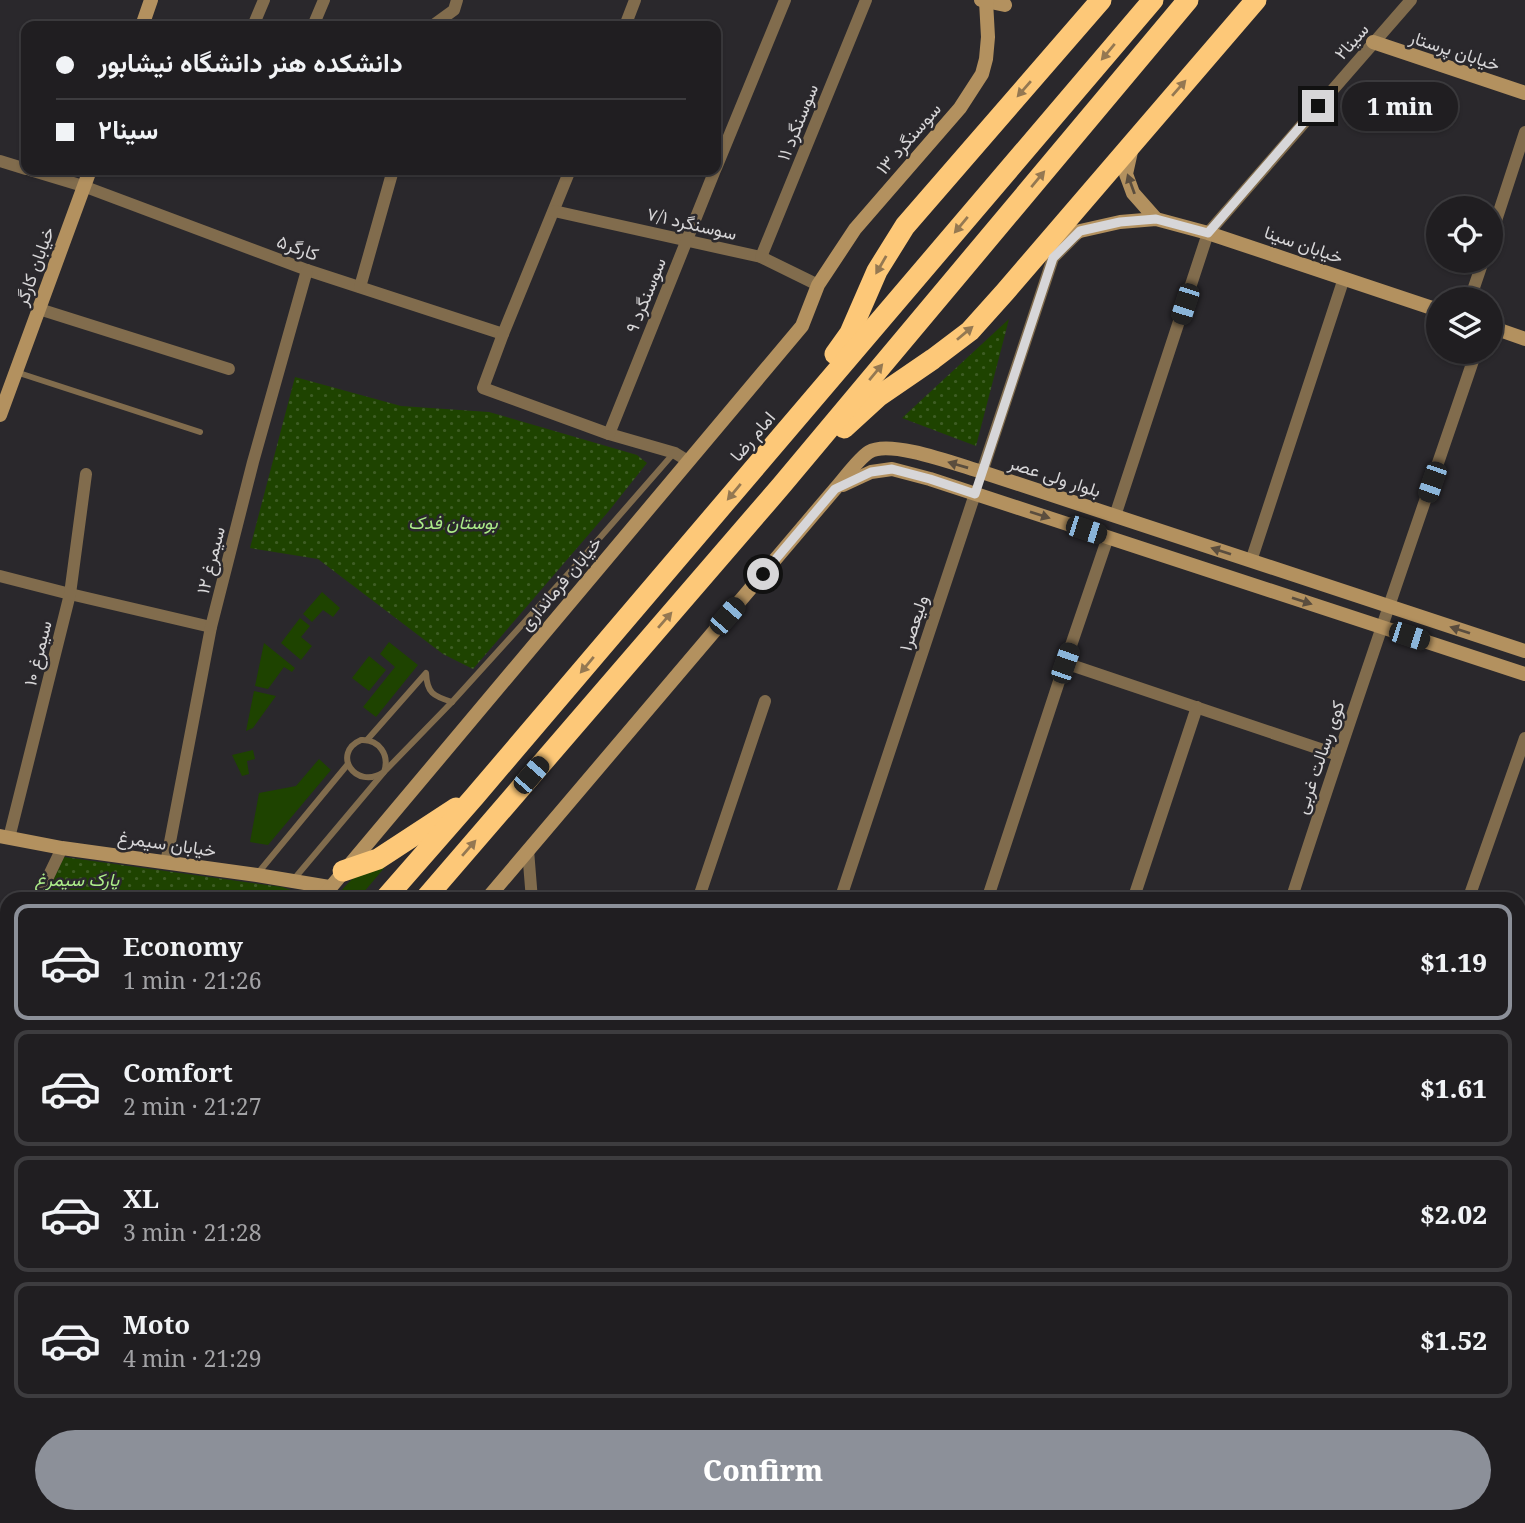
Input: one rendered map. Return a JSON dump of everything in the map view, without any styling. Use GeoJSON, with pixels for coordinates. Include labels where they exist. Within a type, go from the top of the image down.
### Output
{"type":"FeatureCollection","features":[{"type":"Feature","properties":{"kind":"highway"},"geometry":{"type":"LineString","coordinates":[[755,467],[850,333],[877,271],[905,226],[1101,0]]}},
{"type":"Feature","properties":{"kind":"highway","name":"امام رضا"},"geometry":{"type":"LineString","coordinates":[[391,892],[1153,0]]}},
{"type":"Feature","properties":{"kind":"highway"},"geometry":{"type":"LineString","coordinates":[[431,892],[781,486],[1188,0]]}},
{"type":"Feature","properties":{"kind":"highway"},"geometry":{"type":"LineString","coordinates":[[781,486],[879,396],[970,331],[1256,0]]}},
{"type":"Feature","properties":{"kind":"highway"},"geometry":{"type":"LineString","coordinates":[[331,886],[475,796]]}},
{"type":"Feature","properties":{"kind":"street"},"geometry":{"type":"LineString","coordinates":[[144,21],[151,0]]}},
{"type":"Feature","properties":{"kind":"street"},"geometry":{"type":"LineString","coordinates":[[255,21],[264,0]]}},
{"type":"Feature","properties":{"kind":"street"},"geometry":{"type":"LineString","coordinates":[[315,21],[324,0]]}},
{"type":"Feature","properties":{"kind":"street"},"geometry":{"type":"LineString","coordinates":[[439,21],[454,10],[457,0]]}},
{"type":"Feature","properties":{"kind":"street"},"geometry":{"type":"LineString","coordinates":[[627,21],[635,0]]}},
{"type":"Feature","properties":{"kind":"street","name":"سوسنگرد ۹"},"geometry":{"type":"LineString","coordinates":[[721,155],[785,0]]}},
{"type":"Feature","properties":{"kind":"street","name":"سوسنگرد ۱۱"},"geometry":{"type":"LineString","coordinates":[[761,257],[866,0]]}},
{"type":"Feature","properties":{"kind":"street","name":"سینا۲"},"geometry":{"type":"LineString","coordinates":[[1208,233],[1411,0]]}},
{"type":"Feature","properties":{"kind":"street"},"geometry":{"type":"LineString","coordinates":[[983,1],[1007,2]]}},
{"type":"Feature","properties":{"kind":"street","name":"سوسنگرد ۱۳"},"geometry":{"type":"LineString","coordinates":[[818,285],[855,229],[960,108],[982,74],[988,37],[983,1]]}},
{"type":"Feature","properties":{"kind":"street","name":"خیابان پرستار"},"geometry":{"type":"LineString","coordinates":[[1373,43],[1525,93]]}},
{"type":"Feature","properties":{"kind":"street"},"geometry":{"type":"LineString","coordinates":[[1503,199],[1525,132]]}},
{"type":"Feature","properties":{"kind":"street"},"geometry":{"type":"LineString","coordinates":[[1133,142],[1126,174],[1133,193],[1156,219]]}},
{"type":"Feature","properties":{"kind":"street","name":"کارگر۵"},"geometry":{"type":"LineString","coordinates":[[2,162],[21,167]]}},
{"type":"Feature","properties":{"kind":"street","name":"کارگر۵"},"geometry":{"type":"LineString","coordinates":[[47,175],[307,270],[503,334]]}},
{"type":"Feature","properties":{"kind":"street","name":"خیابان کارگر"},"geometry":{"type":"LineString","coordinates":[[2,406],[88,175]]}},
{"type":"Feature","properties":{"kind":"street"},"geometry":{"type":"LineString","coordinates":[[360,287],[392,175]]}},
{"type":"Feature","properties":{"kind":"street"},"geometry":{"type":"LineString","coordinates":[[568,175],[483,388],[609,434],[675,453],[688,461]]}},
{"type":"Feature","properties":{"kind":"street","name":"سوسنگرد ۹"},"geometry":{"type":"LineString","coordinates":[[609,434],[713,175]]}},
{"type":"Feature","properties":{"kind":"street","name":"سوسنگرد ۷/۱"},"geometry":{"type":"LineString","coordinates":[[554,211],[761,257],[818,285]]}},
{"type":"Feature","properties":{"kind":"street"},"geometry":{"type":"LineString","coordinates":[[1043,246],[1080,231],[1120,222],[1156,219]]}},
{"type":"Feature","properties":{"kind":"street","name":"خیابان سینا"},"geometry":{"type":"LineString","coordinates":[[1156,219],[1208,233],[1426,306]]}},
{"type":"Feature","properties":{"kind":"street"},"geometry":{"type":"LineString","coordinates":[[975,494],[1053,258],[1080,231]]}},
{"type":"Feature","properties":{"kind":"street"},"geometry":{"type":"LineString","coordinates":[[1115,516],[1208,233]]}},
{"type":"Feature","properties":{"kind":"street","name":"سیمرغ ۱۲"},"geometry":{"type":"LineString","coordinates":[[166,863],[211,627],[253,462],[307,270]]}},
{"type":"Feature","properties":{"kind":"street"},"geometry":{"type":"LineString","coordinates":[[1251,561],[1344,278]]}},
{"type":"Feature","properties":{"kind":"street","name":"خیابان فرمانداری"},"geometry":{"type":"LineString","coordinates":[[331,886],[802,326],[818,285]]}},
{"type":"Feature","properties":{"kind":"street"},"geometry":{"type":"LineString","coordinates":[[39,309],[229,369]]}},
{"type":"Feature","properties":{"kind":"street"},"geometry":{"type":"LineString","coordinates":[[1503,331],[1525,339]]}},
{"type":"Feature","properties":{"kind":"street","name":"کوی رسالت غربی"},"geometry":{"type":"LineString","coordinates":[[1293,892],[1472,364]]}},
{"type":"Feature","properties":{"kind":"street","name":"بلوار ولی عصر"},"geometry":{"type":"LineString","coordinates":[[835,489],[867,453],[879,447],[892,447],[982,472],[1525,651]]}},
{"type":"Feature","properties":{"kind":"street"},"geometry":{"type":"LineString","coordinates":[[493,892],[835,489],[871,472],[892,469],[930,479],[1525,674]]}},
{"type":"Feature","properties":{"kind":"street","name":"سیمرغ ۱۰"},"geometry":{"type":"LineString","coordinates":[[4,837],[70,594],[86,474]]}},
{"type":"Feature","properties":{"kind":"street","name":"ولیعصر۱"},"geometry":{"type":"LineString","coordinates":[[843,892],[975,494]]}},
{"type":"Feature","properties":{"kind":"street"},"geometry":{"type":"LineString","coordinates":[[990,892],[1108,537]]}},
{"type":"Feature","properties":{"kind":"street"},"geometry":{"type":"LineString","coordinates":[[0,576],[211,627]]}},
{"type":"Feature","properties":{"kind":"street"},"geometry":{"type":"LineString","coordinates":[[1065,663],[1338,755]]}},
{"type":"Feature","properties":{"kind":"street"},"geometry":{"type":"LineString","coordinates":[[701,892],[765,701]]}},
{"type":"Feature","properties":{"kind":"street"},"geometry":{"type":"LineString","coordinates":[[1136,892],[1197,707]]}},
{"type":"Feature","properties":{"kind":"street"},"geometry":{"type":"LineString","coordinates":[[1471,892],[1525,738]]}},
{"type":"Feature","properties":{"kind":"street","name":"خیابان سیمرغ"},"geometry":{"type":"LineString","coordinates":[[4,837],[62,848],[331,886]]}},
{"type":"Feature","properties":{"kind":"street"},"geometry":{"type":"LineString","coordinates":[[41,892],[62,848]]}},
{"type":"Feature","properties":{"kind":"street"},"geometry":{"type":"LineString","coordinates":[[528,850],[531,892]]}},
{"type":"Feature","properties":{"kind":"lane"},"geometry":{"type":"LineString","coordinates":[[16,372],[200,432]]}},
{"type":"Feature","properties":{"kind":"lane"},"geometry":{"type":"LineString","coordinates":[[292,881],[384,772],[452,702],[675,453]]}},
{"type":"Feature","properties":{"kind":"lane"},"geometry":{"type":"LineString","coordinates":[[367,740],[426,673],[429,690],[437,697],[452,702]]}},
{"type":"Feature","properties":{"kind":"lane"},"geometry":{"type":"LineString","coordinates":[[367,740],[373,741],[382,749],[386,761],[384,772],[373,778],[360,777],[348,764],[351,746],[355,742],[367,740]]}},
{"type":"Feature","properties":{"kind":"lane"},"geometry":{"type":"LineString","coordinates":[[257,875],[348,764]]}},
{"type":"Feature","properties":{"kind":"green space"},"geometry":{"type":"Polygon","coordinates":[[[1009,319],[976,446],[902,418],[1009,319]]]}},
{"type":"Feature","properties":{"kind":"green space","name":"بوستان فدک"},"geometry":{"type":"Polygon","coordinates":[[[295,377],[401,406],[489,412],[637,455],[647,463],[473,669],[443,654],[318,559],[250,548],[295,377]]]}},
{"type":"Feature","properties":{"kind":"green space"},"geometry":{"type":"Polygon","coordinates":[[[322,592],[340,608],[333,617],[323,610],[312,622],[303,614],[322,592]]]}},
{"type":"Feature","properties":{"kind":"green space"},"geometry":{"type":"Polygon","coordinates":[[[300,618],[310,626],[301,637],[312,646],[301,660],[281,643],[300,618]]]}},
{"type":"Feature","properties":{"kind":"green space"},"geometry":{"type":"Polygon","coordinates":[[[389,642],[418,665],[376,717],[363,707],[395,667],[380,654],[389,642]]]}},
{"type":"Feature","properties":{"kind":"green space"},"geometry":{"type":"Polygon","coordinates":[[[264,643],[295,668],[292,672],[284,667],[268,689],[255,686],[264,643]]]}},
{"type":"Feature","properties":{"kind":"green space"},"geometry":{"type":"Polygon","coordinates":[[[369,656],[386,670],[369,691],[352,678],[369,656]]]}},
{"type":"Feature","properties":{"kind":"green space"},"geometry":{"type":"Polygon","coordinates":[[[254,691],[276,696],[253,728],[246,731],[254,691]]]}},
{"type":"Feature","properties":{"kind":"green space"},"geometry":{"type":"Polygon","coordinates":[[[253,750],[255,759],[247,761],[249,774],[242,776],[232,755],[253,750]]]}},
{"type":"Feature","properties":{"kind":"green space"},"geometry":{"type":"Polygon","coordinates":[[[319,759],[331,770],[268,845],[250,842],[259,793],[296,786],[319,759]]]}},
{"type":"Feature","properties":{"kind":"green space","name":"پارک سیمرغ"},"geometry":{"type":"Polygon","coordinates":[[[64,857],[282,887],[294,892],[48,892],[64,857]]]}},
{"type":"Feature","properties":{"kind":"green space"},"geometry":{"type":"Polygon","coordinates":[[[385,867],[364,892],[341,892],[356,877],[385,867]]]}},
{"type":"Feature","properties":{"kind":"route"},"geometry":{"type":"LineString","coordinates":[[763,574],[835,489],[871,472],[892,469],[975,494],[1053,258],[1080,231],[1120,222],[1156,219],[1208,233],[1318,106]]}}]}
